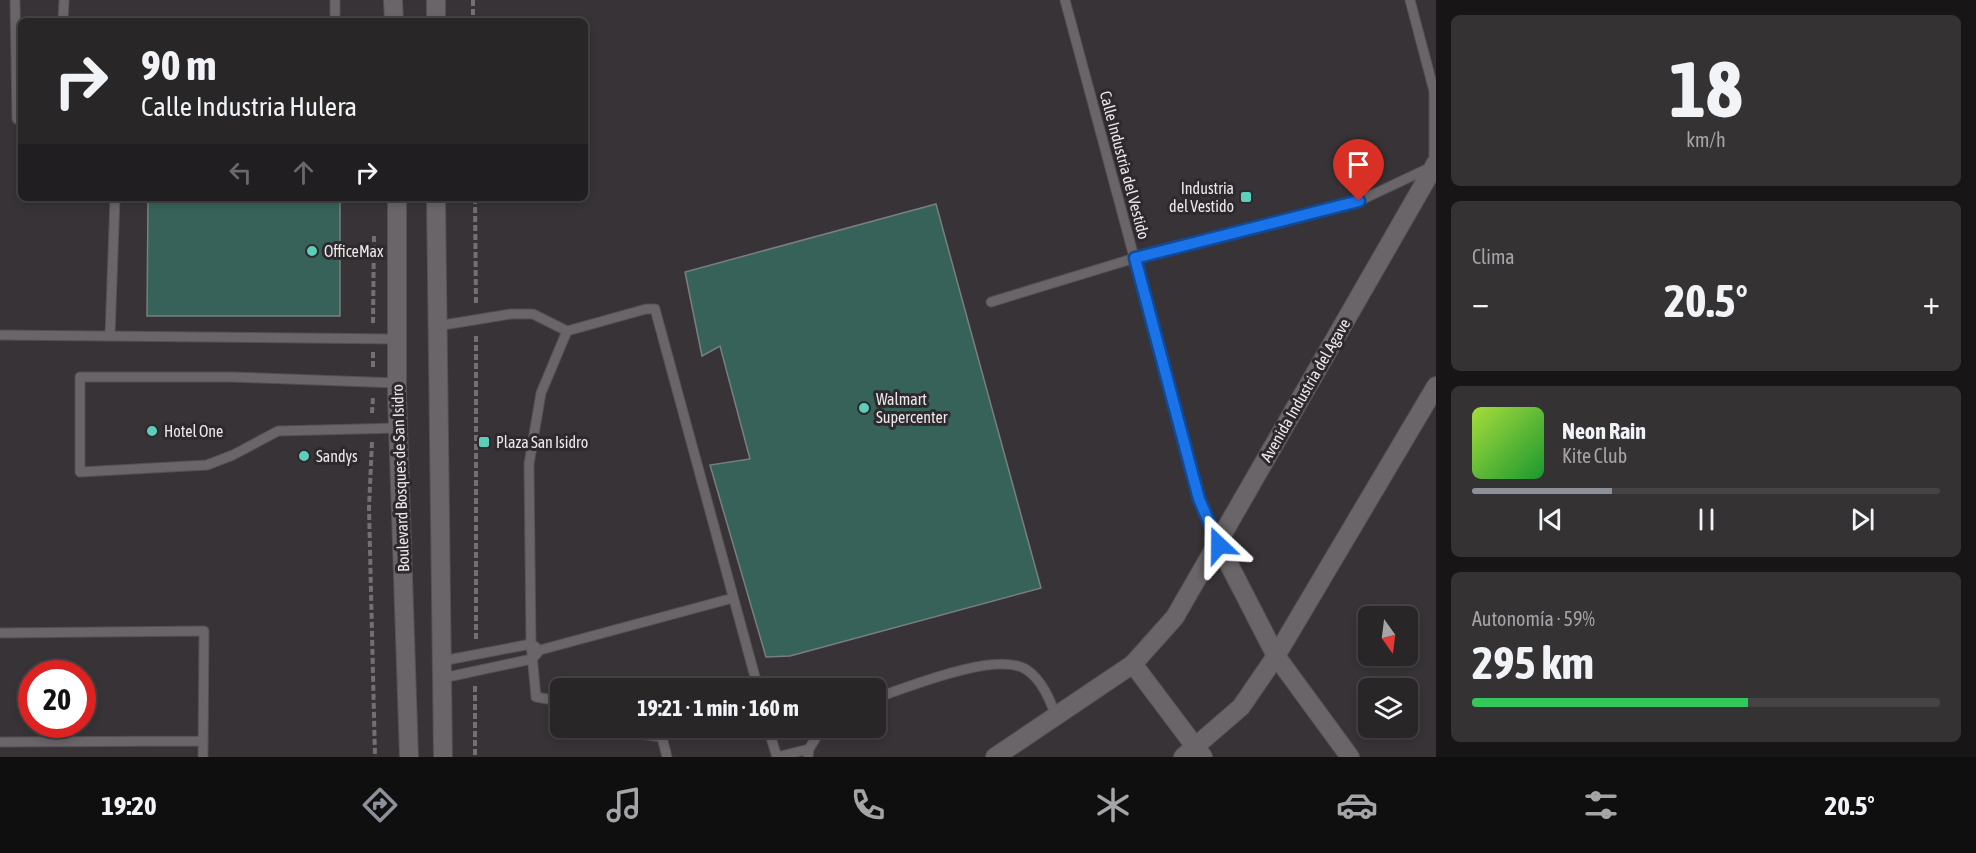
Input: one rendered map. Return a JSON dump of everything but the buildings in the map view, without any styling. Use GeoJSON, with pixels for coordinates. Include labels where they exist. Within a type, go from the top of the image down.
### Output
{"type":"FeatureCollection","features":[{"type":"Feature","properties":{"kind":"street"},"geometry":{"type":"LineString","coordinates":[[393,0],[394,18]]}},
{"type":"Feature","properties":{"kind":"street"},"geometry":{"type":"LineString","coordinates":[[436,0],[436,18]]}},
{"type":"Feature","properties":{"kind":"street","name":"Avenida Industria del Agave"},"geometry":{"type":"LineString","coordinates":[[995,757],[1132,664],[1175,617],[1219,545],[1250,485],[1435,165]]}},
{"type":"Feature","properties":{"kind":"street","name":"Boulevard Bosques de San Isidro"},"geometry":{"type":"LineString","coordinates":[[397,201],[396,339],[409,757]]}},
{"type":"Feature","properties":{"kind":"street"},"geometry":{"type":"LineString","coordinates":[[436,201],[443,757]]}},
{"type":"Feature","properties":{"kind":"street"},"geometry":{"type":"LineString","coordinates":[[1132,664],[1194,754],[1241,706],[1276,656],[1436,386]]}},
{"type":"Feature","properties":{"kind":"street"},"geometry":{"type":"LineString","coordinates":[[1219,545],[1276,656],[1350,757]]}},
{"type":"Feature","properties":{"kind":"lane"},"geometry":{"type":"LineString","coordinates":[[15,0],[18,120]]}},
{"type":"Feature","properties":{"kind":"lane"},"geometry":{"type":"LineString","coordinates":[[63,18],[64,0]]}},
{"type":"Feature","properties":{"kind":"lane"},"geometry":{"type":"LineString","coordinates":[[335,0],[335,18]]}},
{"type":"Feature","properties":{"kind":"lane","name":"Calle Industria del Vestido"},"geometry":{"type":"LineString","coordinates":[[1065,0],[1199,499],[1219,545]]}},
{"type":"Feature","properties":{"kind":"lane"},"geometry":{"type":"LineString","coordinates":[[991,302],[1135,258],[1359,201],[1435,165],[1434,92],[1410,0]]}},
{"type":"Feature","properties":{"kind":"lane"},"geometry":{"type":"LineString","coordinates":[[110,336],[115,201]]}},
{"type":"Feature","properties":{"kind":"lane"},"geometry":{"type":"LineString","coordinates":[[437,326],[512,314],[534,314],[567,331],[646,309],[655,309],[755,678]]}},
{"type":"Feature","properties":{"kind":"lane"},"geometry":{"type":"LineString","coordinates":[[550,699],[536,697],[532,659],[529,464],[541,393],[567,331]]}},
{"type":"Feature","properties":{"kind":"lane"},"geometry":{"type":"LineString","coordinates":[[0,335],[396,339]]}},
{"type":"Feature","properties":{"kind":"lane"},"geometry":{"type":"LineString","coordinates":[[397,383],[232,377],[80,377],[80,472],[207,465],[233,455],[278,431],[399,428]]}},
{"type":"Feature","properties":{"kind":"lane"},"geometry":{"type":"LineString","coordinates":[[443,670],[475,673],[532,659],[540,650],[733,598]]}},
{"type":"Feature","properties":{"kind":"lane"},"geometry":{"type":"LineString","coordinates":[[0,633],[204,631],[202,757]]}},
{"type":"Feature","properties":{"kind":"lane"},"geometry":{"type":"LineString","coordinates":[[443,670],[476,656],[531,644],[540,650]]}},
{"type":"Feature","properties":{"kind":"lane"},"geometry":{"type":"LineString","coordinates":[[886,695],[956,671],[999,663],[1027,669],[1046,692],[1056,716]]}},
{"type":"Feature","properties":{"kind":"lane"},"geometry":{"type":"LineString","coordinates":[[662,738],[668,757]]}},
{"type":"Feature","properties":{"kind":"lane"},"geometry":{"type":"LineString","coordinates":[[771,738],[777,757],[808,753],[816,738]]}},
{"type":"Feature","properties":{"kind":"lane"},"geometry":{"type":"LineString","coordinates":[[0,742],[203,741]]}},
{"type":"Feature","properties":{"kind":"path"},"geometry":{"type":"LineString","coordinates":[[473,0],[473,18]]}},
{"type":"Feature","properties":{"kind":"path"},"geometry":{"type":"LineString","coordinates":[[475,201],[478,490],[476,656]]}},
{"type":"Feature","properties":{"kind":"path"},"geometry":{"type":"LineString","coordinates":[[375,226],[369,508],[375,757]]}},
{"type":"Feature","properties":{"kind":"path"},"geometry":{"type":"LineString","coordinates":[[475,673],[476,757]]}},
{"type":"Feature","properties":{"kind":"place","name":"Industria del Vestido"},"geometry":{"type":"Point","coordinates":[1246,197]}},
{"type":"Feature","properties":{"kind":"place","name":"OfficeMax"},"geometry":{"type":"Point","coordinates":[312,251]}},
{"type":"Feature","properties":{"kind":"place","name":"Walmart Supercenter"},"geometry":{"type":"Point","coordinates":[864,408]}},
{"type":"Feature","properties":{"kind":"place","name":"Hotel One"},"geometry":{"type":"Point","coordinates":[152,431]}},
{"type":"Feature","properties":{"kind":"place","name":"Plaza San Isidro"},"geometry":{"type":"Point","coordinates":[484,442]}},
{"type":"Feature","properties":{"kind":"place","name":"Sandys"},"geometry":{"type":"Point","coordinates":[304,456]}},
{"type":"Feature","properties":{"kind":"route"},"geometry":{"type":"LineString","coordinates":[[1219,545],[1199,499],[1135,258],[1359,201]]}}]}
